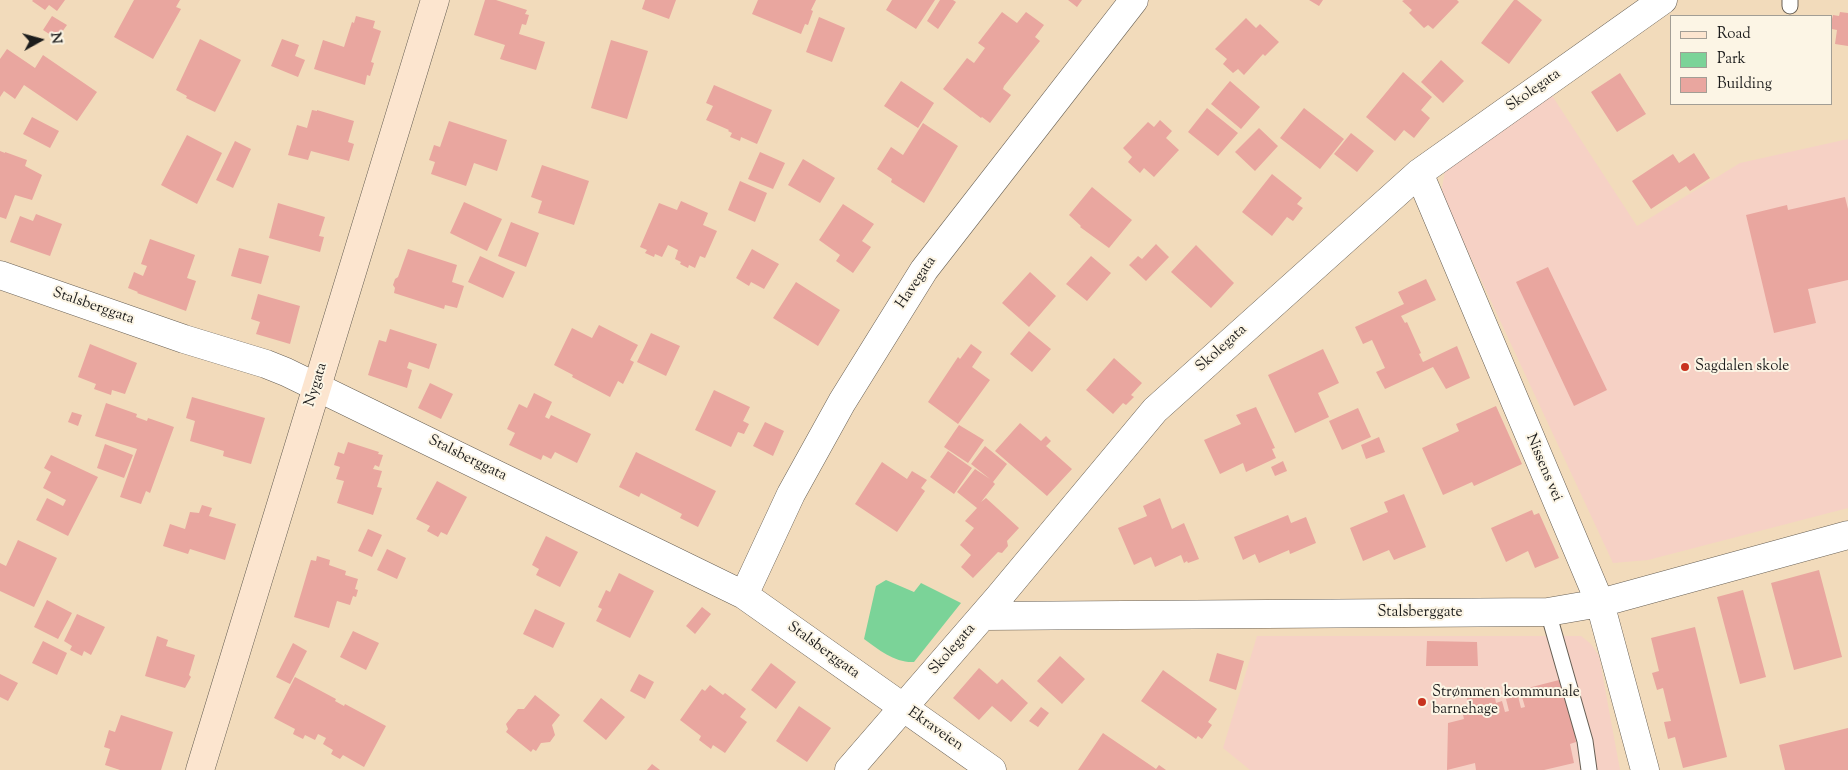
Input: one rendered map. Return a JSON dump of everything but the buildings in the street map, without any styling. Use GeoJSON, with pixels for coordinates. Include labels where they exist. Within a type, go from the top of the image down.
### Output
{"type":"FeatureCollection","features":[{"type":"Feature","properties":{"kind":"main road","name":"Nygata"},"geometry":{"type":"LineString","coordinates":[[200,770],[435,0]]}},
{"type":"Feature","properties":{"kind":"street","name":"Havegata"},"geometry":{"type":"LineString","coordinates":[[744,594],[791,494],[837,410],[868,357],[924,270],[1134,0]]}},
{"type":"Feature","properties":{"kind":"street","name":"Skolegata"},"geometry":{"type":"LineString","coordinates":[[850,770],[983,616],[1155,410],[1419,173],[1663,0]]}},
{"type":"Feature","properties":{"kind":"street","name":"Nissens vei"},"geometry":{"type":"LineString","coordinates":[[1419,173],[1600,604],[1645,770]]}},
{"type":"Feature","properties":{"kind":"street","name":"Stalsberggata"},"geometry":{"type":"LineString","coordinates":[[0,276],[184,339],[266,364],[317,386],[744,594],[903,708]]}},
{"type":"Feature","properties":{"kind":"street","name":"Stalsberggate"},"geometry":{"type":"LineString","coordinates":[[983,616],[1548,612],[1600,604],[1848,536]]}},
{"type":"Feature","properties":{"kind":"street","name":"Ekraveien"},"geometry":{"type":"LineString","coordinates":[[903,708],[992,770]]}},
{"type":"Feature","properties":{"kind":"lane"},"geometry":{"type":"LineString","coordinates":[[1548,612],[1585,741],[1589,770]]}},
{"type":"Feature","properties":{"kind":"shaded area","name":"Sagdalen skole"},"geometry":{"type":"Polygon","coordinates":[[[1551,94],[1637,226],[1740,163],[1848,139],[1848,508],[1648,560],[1613,563],[1443,198],[1442,187],[1446,166],[1551,94]]]}},
{"type":"Feature","properties":{"kind":"shaded area","name":"Strømmen kommunale barnehage"},"geometry":{"type":"Polygon","coordinates":[[[1257,636],[1581,636],[1591,644],[1599,656],[1620,770],[1250,770],[1223,748],[1257,636]]]}},
{"type":"Feature","properties":{"kind":"green space"},"geometry":{"type":"Polygon","coordinates":[[[886,580],[914,592],[921,583],[961,603],[914,662],[894,658],[864,639],[876,586],[886,580]]]}},
{"type":"Feature","properties":{"kind":"place","name":"Sagdalen skole"},"geometry":{"type":"Point","coordinates":[1685,367]}},
{"type":"Feature","properties":{"kind":"place","name":"Strømmen kommunale barnehage"},"geometry":{"type":"Point","coordinates":[1422,702]}}]}
